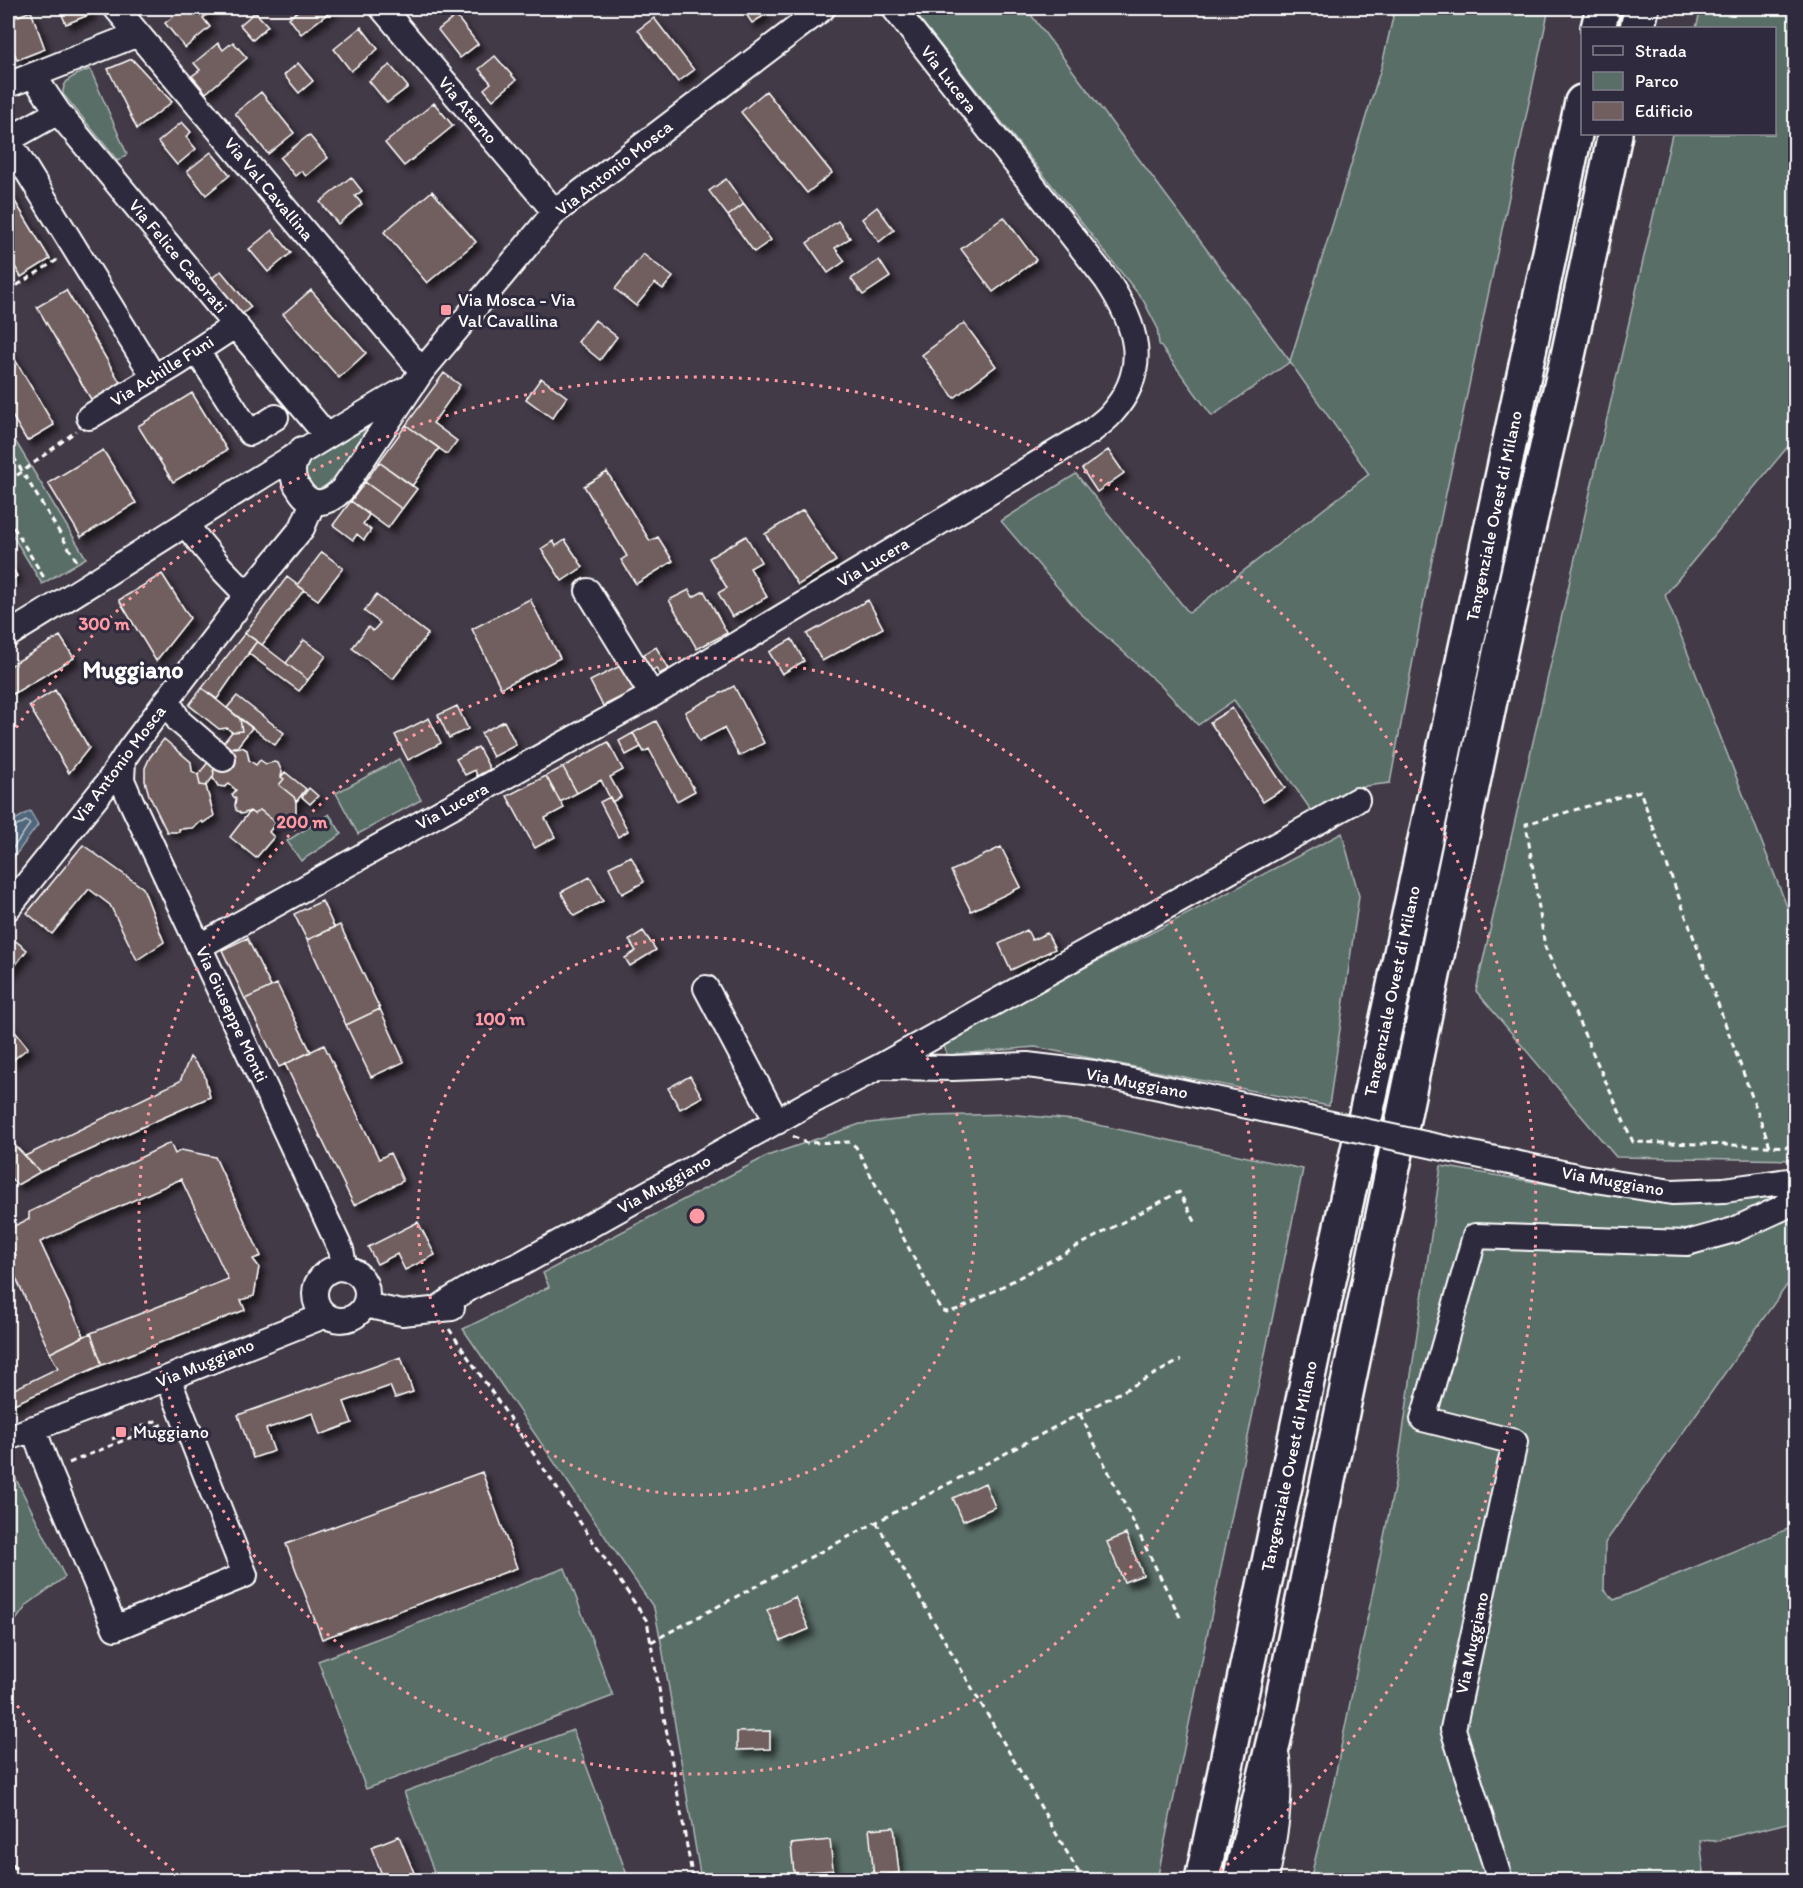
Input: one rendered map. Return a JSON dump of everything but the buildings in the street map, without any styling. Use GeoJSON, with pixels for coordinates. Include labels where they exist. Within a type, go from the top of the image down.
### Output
{"type":"FeatureCollection","features":[{"type":"Feature","properties":{"kind":"highway"},"geometry":{"type":"LineString","coordinates":[[1598,27],[1603,8]]}},
{"type":"Feature","properties":{"kind":"highway"},"geometry":{"type":"LineString","coordinates":[[1637,27],[1642,8]]}},
{"type":"Feature","properties":{"kind":"highway","name":"Tangenziale Ovest di Milano"},"geometry":{"type":"LineString","coordinates":[[1202,1881],[1581,107]]}},
{"type":"Feature","properties":{"kind":"highway","name":"Tangenziale Ovest di Milano"},"geometry":{"type":"LineString","coordinates":[[1240,1881],[1275,1735],[1502,643],[1569,351],[1615,135]]}},
{"type":"Feature","properties":{"kind":"street","name":"Via Val Cavallina"},"geometry":{"type":"LineString","coordinates":[[116,8],[416,378]]}},
{"type":"Feature","properties":{"kind":"street","name":"Via Aterno"},"geometry":{"type":"LineString","coordinates":[[382,8],[555,212]]}},
{"type":"Feature","properties":{"kind":"street","name":"Via Antonio Mosca"},"geometry":{"type":"LineString","coordinates":[[416,378],[555,212],[823,8]]}},
{"type":"Feature","properties":{"kind":"street","name":"Via Lucera"},"geometry":{"type":"LineString","coordinates":[[201,946],[652,695],[1090,432],[1111,415],[1131,383],[1135,364],[1132,326],[1122,304],[894,8]]}},
{"type":"Feature","properties":{"kind":"street"},"geometry":{"type":"LineString","coordinates":[[8,85],[138,34]]}},
{"type":"Feature","properties":{"kind":"street","name":"Via Felice Casorati"},"geometry":{"type":"LineString","coordinates":[[33,75],[58,112],[326,435]]}},
{"type":"Feature","properties":{"kind":"street"},"geometry":{"type":"LineString","coordinates":[[58,112],[8,140],[154,377]]}},
{"type":"Feature","properties":{"kind":"street","name":"Via Achille Funi"},"geometry":{"type":"LineString","coordinates":[[89,417],[236,325]]}},
{"type":"Feature","properties":{"kind":"street"},"geometry":{"type":"LineString","coordinates":[[196,351],[250,433],[276,417]]}},
{"type":"Feature","properties":{"kind":"street"},"geometry":{"type":"LineString","coordinates":[[8,635],[416,378]]}},
{"type":"Feature","properties":{"kind":"street"},"geometry":{"type":"LineString","coordinates":[[217,505],[251,491],[265,488],[332,499],[342,490],[416,378]]}},
{"type":"Feature","properties":{"kind":"street"},"geometry":{"type":"LineString","coordinates":[[303,449],[295,460],[293,477],[305,494]]}},
{"type":"Feature","properties":{"kind":"street","name":"Via Antonio Mosca"},"geometry":{"type":"LineString","coordinates":[[8,908],[302,528],[305,494]]}},
{"type":"Feature","properties":{"kind":"street"},"geometry":{"type":"LineString","coordinates":[[185,524],[221,568],[248,595]]}},
{"type":"Feature","properties":{"kind":"street"},"geometry":{"type":"LineString","coordinates":[[588,591],[652,695]]}},
{"type":"Feature","properties":{"kind":"street"},"geometry":{"type":"LineString","coordinates":[[167,700],[179,721],[223,759]]}},
{"type":"Feature","properties":{"kind":"street","name":"Via Giuseppe Monti"},"geometry":{"type":"LineString","coordinates":[[123,760],[121,771],[124,784],[341,1250],[345,1269]]}},
{"type":"Feature","properties":{"kind":"street"},"geometry":{"type":"LineString","coordinates":[[881,1066],[1357,800]]}},
{"type":"Feature","properties":{"kind":"street"},"geometry":{"type":"LineString","coordinates":[[706,988],[777,1122]]}},
{"type":"Feature","properties":{"kind":"street","name":"Via Muggiano"},"geometry":{"type":"LineString","coordinates":[[8,1438],[326,1315],[338,1320],[348,1319],[357,1315],[365,1305],[402,1313],[465,1305],[500,1285],[519,1265],[881,1066],[953,1068],[1027,1065],[1094,1073],[1595,1180],[1672,1192],[1724,1190],[1796,1180]]}},
{"type":"Feature","properties":{"kind":"street","name":"Via Muggiano"},"geometry":{"type":"LineString","coordinates":[[1500,1881],[1453,1729],[1515,1442],[1423,1419],[1475,1236],[1687,1243],[1734,1230],[1782,1208],[1796,1197]]}},
{"type":"Feature","properties":{"kind":"street"},"geometry":{"type":"LineString","coordinates":[[326,1315],[319,1309],[316,1300],[317,1284],[333,1269],[356,1272],[364,1282],[367,1294],[365,1305]]}},
{"type":"Feature","properties":{"kind":"street"},"geometry":{"type":"LineString","coordinates":[[33,1428],[115,1628],[245,1575],[168,1378]]}},
{"type":"Feature","properties":{"kind":"street"},"geometry":{"type":"LineString","coordinates":[[1266,1881],[1277,1824],[1279,1793],[1275,1735]]}},
{"type":"Feature","properties":{"kind":"path"},"geometry":{"type":"LineString","coordinates":[[8,291],[76,249]]}},
{"type":"Feature","properties":{"kind":"path"},"geometry":{"type":"LineString","coordinates":[[8,481],[74,433],[89,417]]}},
{"type":"Feature","properties":{"kind":"path"},"geometry":{"type":"LineString","coordinates":[[8,448],[78,563]]}},
{"type":"Feature","properties":{"kind":"path"},"geometry":{"type":"LineString","coordinates":[[8,518],[46,581]]}},
{"type":"Feature","properties":{"kind":"path"},"geometry":{"type":"LineString","coordinates":[[1770,1146],[1640,791],[1526,824],[1545,947],[1634,1142],[1796,1147]]}},
{"type":"Feature","properties":{"kind":"path"},"geometry":{"type":"LineString","coordinates":[[777,1122],[781,1130],[806,1143],[850,1142],[856,1147],[940,1310],[946,1312],[960,1309],[1179,1192],[1197,1225]]}},
{"type":"Feature","properties":{"kind":"path"},"geometry":{"type":"LineString","coordinates":[[436,1310],[647,1621],[693,1881]]}},
{"type":"Feature","properties":{"kind":"path"},"geometry":{"type":"LineString","coordinates":[[651,1642],[1181,1360]]}},
{"type":"Feature","properties":{"kind":"path"},"geometry":{"type":"LineString","coordinates":[[1080,1414],[1182,1621]]}},
{"type":"Feature","properties":{"kind":"path"},"geometry":{"type":"LineString","coordinates":[[47,1465],[62,1466],[183,1416]]}},
{"type":"Feature","properties":{"kind":"path"},"geometry":{"type":"LineString","coordinates":[[112,1439],[158,1420]]}},
{"type":"Feature","properties":{"kind":"path"},"geometry":{"type":"LineString","coordinates":[[876,1522],[1083,1881]]}},
{"type":"Feature","properties":{"kind":"path"},"geometry":{"type":"LineString","coordinates":[[8,1854],[21,1881]]}},
{"type":"Feature","properties":{"kind":"green space"},"geometry":{"type":"Polygon","coordinates":[[[911,8],[1026,8],[1290,361],[1382,65],[1395,8],[1549,8],[1429,574],[1390,783],[1366,786],[1313,813],[1234,700],[1198,725],[1160,685],[1078,611],[1001,521],[1076,474],[1189,613],[1369,474],[1290,362],[1212,416],[1159,344],[1157,327],[1143,300],[911,8]]]}},
{"type":"Feature","properties":{"kind":"green space"},"geometry":{"type":"Polygon","coordinates":[[[1701,8],[1795,8],[1795,438],[1665,595],[1795,927],[1795,1160],[1616,1157],[1476,991],[1672,135],[1776,135],[1776,27],[1696,27],[1701,8]]]}},
{"type":"Feature","properties":{"kind":"green space"},"geometry":{"type":"Polygon","coordinates":[[[90,69],[127,154],[118,161],[63,94],[68,81],[75,75],[90,69]]]}},
{"type":"Feature","properties":{"kind":"green space"},"geometry":{"type":"Polygon","coordinates":[[[370,426],[372,429],[330,482],[317,489],[312,487],[307,481],[303,468],[306,464],[370,426]]]}},
{"type":"Feature","properties":{"kind":"green space"},"geometry":{"type":"Polygon","coordinates":[[[8,429],[86,558],[42,584],[8,528],[8,429]]]}},
{"type":"Feature","properties":{"kind":"green space"},"geometry":{"type":"Polygon","coordinates":[[[399,759],[421,800],[358,834],[336,793],[399,759]]]}},
{"type":"Feature","properties":{"kind":"green space"},"geometry":{"type":"Polygon","coordinates":[[[329,814],[342,834],[301,861],[287,841],[329,814]]]}},
{"type":"Feature","properties":{"kind":"green space"},"geometry":{"type":"Polygon","coordinates":[[[1342,833],[1359,896],[1329,1106],[1035,1047],[947,1055],[943,1042],[1342,833]]]}},
{"type":"Feature","properties":{"kind":"green space"},"geometry":{"type":"Polygon","coordinates":[[[1007,1114],[1075,1120],[1303,1169],[1157,1880],[701,1880],[654,1608],[463,1329],[549,1287],[543,1273],[767,1156],[860,1124],[932,1116],[1007,1114]]]}},
{"type":"Feature","properties":{"kind":"green space"},"geometry":{"type":"Polygon","coordinates":[[[1441,1166],[1623,1197],[1679,1202],[1795,1191],[1795,1280],[1787,1285],[1605,1543],[1604,1590],[1614,1600],[1795,1526],[1795,1821],[1715,1841],[1700,1840],[1705,1880],[1310,1880],[1332,1791],[1397,1473],[1441,1166]]]}},
{"type":"Feature","properties":{"kind":"green space"},"geometry":{"type":"Polygon","coordinates":[[[14,1475],[65,1577],[27,1605],[8,1631],[8,1478],[14,1475]]]}},
{"type":"Feature","properties":{"kind":"green space"},"geometry":{"type":"Polygon","coordinates":[[[565,1568],[613,1696],[366,1789],[318,1661],[565,1568]]]}},
{"type":"Feature","properties":{"kind":"green space"},"geometry":{"type":"Polygon","coordinates":[[[573,1730],[629,1880],[437,1880],[404,1792],[573,1730]]]}},
{"type":"Feature","properties":{"kind":"water"},"geometry":{"type":"Polygon","coordinates":[[[30,811],[38,825],[8,865],[8,824],[30,811]]]}},
{"type":"Feature","properties":{"kind":"place","name":"Via Mosca - Via Val Cavallina"},"geometry":{"type":"Point","coordinates":[446,310]}},
{"type":"Feature","properties":{"kind":"place","name":"Muggiano"},"geometry":{"type":"Point","coordinates":[121,1432]}},
{"type":"Feature","properties":{"kind":"district","name":"Muggiano"},"geometry":{"type":"Point","coordinates":[133,670]}}]}
